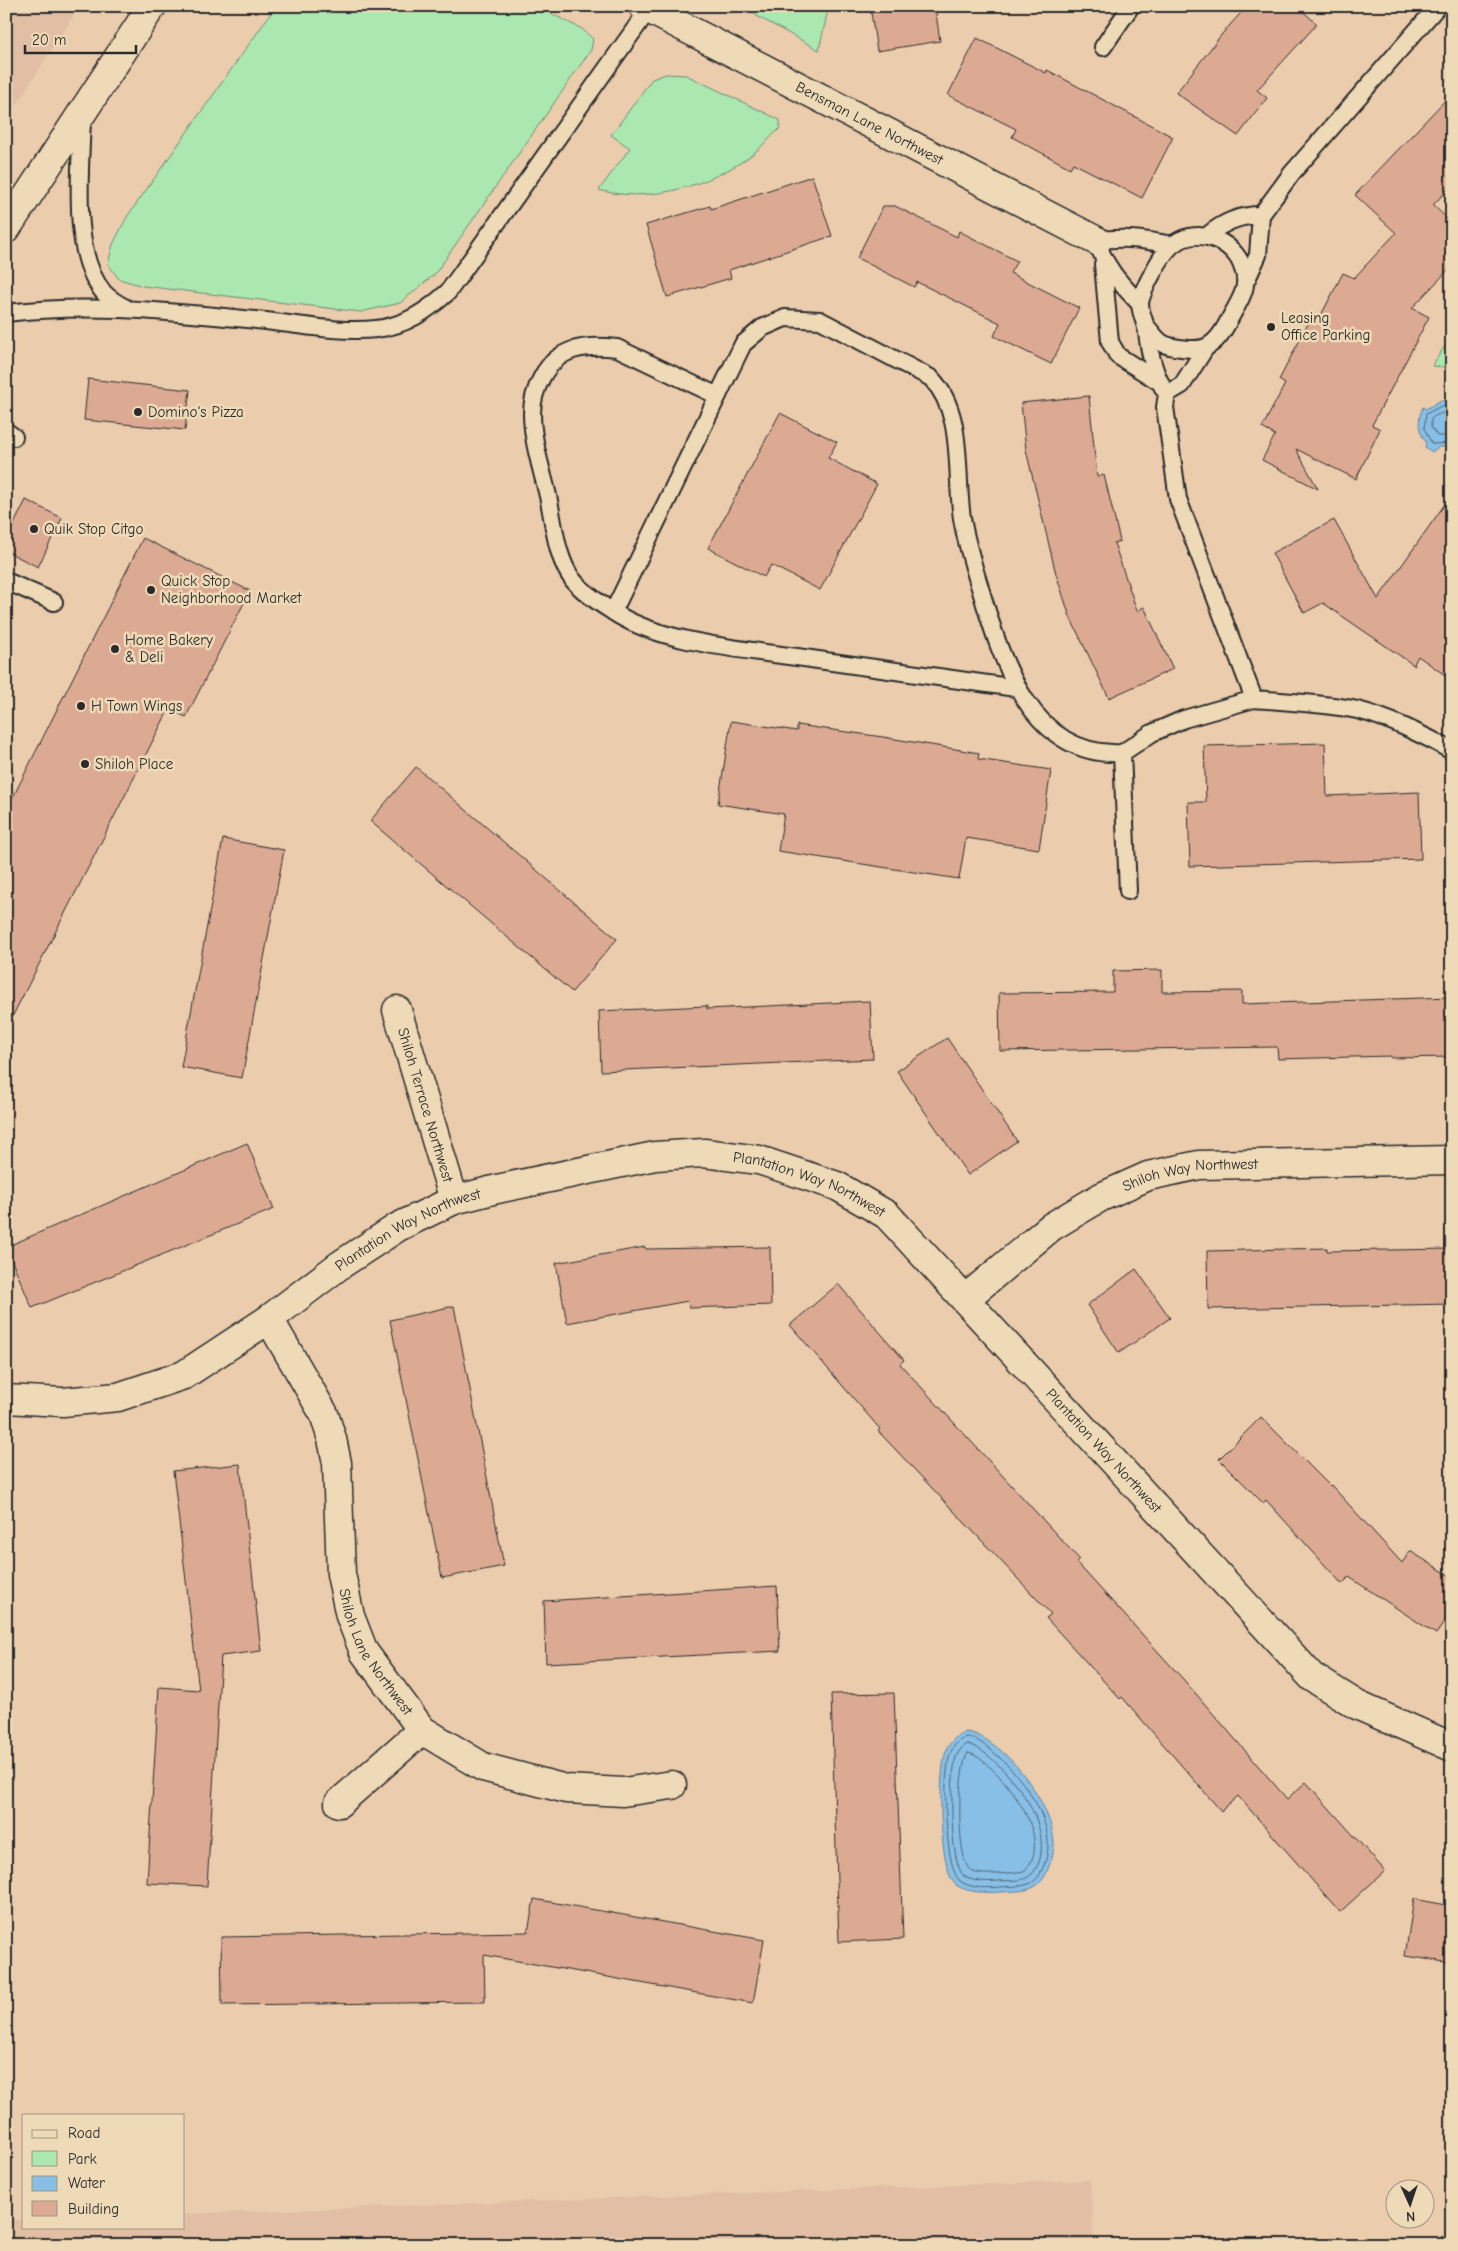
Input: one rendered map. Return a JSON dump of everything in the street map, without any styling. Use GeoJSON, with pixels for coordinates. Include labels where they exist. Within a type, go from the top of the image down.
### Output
{"type":"FeatureCollection","features":[{"type":"Feature","properties":{"kind":"street","name":"Bensman Lane Northwest"},"geometry":{"type":"LineString","coordinates":[[646,8],[1100,249]]}},
{"type":"Feature","properties":{"kind":"street"},"geometry":{"type":"LineString","coordinates":[[6,229],[82,114],[145,12]]}},
{"type":"Feature","properties":{"kind":"street","name":"Shiloh Terrace Northwest"},"geometry":{"type":"LineString","coordinates":[[397,1010],[454,1200]]}},
{"type":"Feature","properties":{"kind":"street","name":"Plantation Way Northwest"},"geometry":{"type":"LineString","coordinates":[[6,1399],[63,1402],[118,1397],[184,1375],[269,1318],[340,1265],[398,1227],[454,1200],[497,1188],[655,1156],[704,1153],[759,1160],[837,1186],[888,1215],[1312,1677],[1357,1705],[1452,1748]]}},
{"type":"Feature","properties":{"kind":"street","name":"Shiloh Way Northwest"},"geometry":{"type":"LineString","coordinates":[[965,1299],[1051,1227],[1101,1197],[1148,1176],[1199,1165],[1452,1160]]}},
{"type":"Feature","properties":{"kind":"street","name":"Shiloh Lane Northwest"},"geometry":{"type":"LineString","coordinates":[[269,1318],[324,1414],[332,1439],[337,1463],[341,1574],[350,1616],[364,1652],[422,1730],[483,1767],[566,1789],[623,1792],[672,1784]]}},
{"type":"Feature","properties":{"kind":"street"},"geometry":{"type":"LineString","coordinates":[[339,1803],[422,1730]]}},
{"type":"Feature","properties":{"kind":"lane"},"geometry":{"type":"LineString","coordinates":[[1103,47],[1131,6]]}},
{"type":"Feature","properties":{"kind":"lane"},"geometry":{"type":"LineString","coordinates":[[6,313],[44,308],[126,308],[339,328],[376,329],[404,322],[427,311],[448,292],[646,8]]}},
{"type":"Feature","properties":{"kind":"lane"},"geometry":{"type":"LineString","coordinates":[[1100,249],[1106,279],[1110,342],[1118,356],[1162,387],[1182,385],[1206,347],[1222,333],[1243,295],[1246,279],[1258,255],[1261,215],[1292,173],[1431,8]]}},
{"type":"Feature","properties":{"kind":"lane"},"geometry":{"type":"LineString","coordinates":[[82,114],[80,212],[85,254],[95,282],[104,294],[126,308]]}},
{"type":"Feature","properties":{"kind":"lane"},"geometry":{"type":"LineString","coordinates":[[1207,236],[1226,222],[1247,215],[1261,215]]}},
{"type":"Feature","properties":{"kind":"lane"},"geometry":{"type":"LineString","coordinates":[[1140,304],[1144,289],[1160,257],[1172,245],[1190,237],[1207,236],[1224,242],[1240,256],[1246,279]]}},
{"type":"Feature","properties":{"kind":"lane"},"geometry":{"type":"LineString","coordinates":[[1100,249],[1113,238],[1138,238],[1172,245]]}},
{"type":"Feature","properties":{"kind":"lane"},"geometry":{"type":"LineString","coordinates":[[1100,249],[1115,278],[1140,304],[1146,326],[1150,354],[1162,387],[1178,499],[1254,699]]}},
{"type":"Feature","properties":{"kind":"lane"},"geometry":{"type":"LineString","coordinates":[[613,612],[743,344],[762,328],[785,318],[820,320],[930,378],[942,389],[951,408],[962,519],[998,645],[1016,688],[1050,730],[1063,740],[1102,754],[1122,753],[1152,733],[1184,719],[1254,699],[1308,703],[1358,711],[1408,729],[1452,751]]}},
{"type":"Feature","properties":{"kind":"lane"},"geometry":{"type":"LineString","coordinates":[[1146,326],[1162,343],[1190,350],[1206,347]]}},
{"type":"Feature","properties":{"kind":"lane"},"geometry":{"type":"LineString","coordinates":[[718,396],[617,348],[580,346],[562,353],[548,366],[536,387],[532,413],[535,436],[561,555],[573,579],[613,612],[638,625],[664,634],[724,647],[1016,688]]}},
{"type":"Feature","properties":{"kind":"lane"},"geometry":{"type":"LineString","coordinates":[[6,580],[54,602]]}},
{"type":"Feature","properties":{"kind":"lane"},"geometry":{"type":"LineString","coordinates":[[1122,753],[1128,891]]}},
{"type":"Feature","properties":{"kind":"shaded area"},"geometry":{"type":"Polygon","coordinates":[[[6,6],[80,6],[6,121],[6,6]]]}},
{"type":"Feature","properties":{"kind":"shaded area"},"geometry":{"type":"Polygon","coordinates":[[[1090,2180],[1094,2245],[6,2245],[6,2220],[22,2220],[22,2228],[185,2228],[185,2214],[1090,2180]]]}},
{"type":"Feature","properties":{"kind":"green space"},"geometry":{"type":"Polygon","coordinates":[[[276,6],[536,6],[582,29],[593,39],[591,50],[435,274],[400,303],[361,312],[143,286],[119,279],[108,264],[113,244],[127,217],[276,6]]]}},
{"type":"Feature","properties":{"kind":"green space"},"geometry":{"type":"Polygon","coordinates":[[[747,6],[826,6],[827,14],[819,50],[755,15],[747,6]]]}},
{"type":"Feature","properties":{"kind":"green space"},"geometry":{"type":"Polygon","coordinates":[[[666,74],[686,75],[780,120],[780,128],[756,151],[740,163],[708,180],[672,191],[653,194],[617,194],[599,190],[630,148],[611,135],[652,79],[666,74]]]}},
{"type":"Feature","properties":{"kind":"green space"},"geometry":{"type":"Polygon","coordinates":[[[1452,335],[1452,368],[1432,366],[1452,335]]]}},
{"type":"Feature","properties":{"kind":"water"},"geometry":{"type":"Polygon","coordinates":[[[1452,396],[1452,447],[1439,447],[1432,452],[1425,447],[1426,442],[1420,430],[1421,412],[1423,407],[1426,409],[1441,400],[1449,401],[1452,396]]]}},
{"type":"Feature","properties":{"kind":"water"},"geometry":{"type":"Polygon","coordinates":[[[967,1732],[981,1737],[1011,1760],[1036,1793],[1046,1811],[1052,1829],[1053,1854],[1044,1877],[1039,1884],[1030,1889],[996,1892],[972,1891],[956,1885],[950,1876],[946,1861],[941,1821],[943,1762],[949,1745],[957,1737],[967,1732]]]}},
{"type":"Feature","properties":{"kind":"building"},"geometry":{"type":"Polygon","coordinates":[[[870,6],[935,6],[940,41],[877,51],[870,6]]]}},
{"type":"Feature","properties":{"kind":"building"},"geometry":{"type":"Polygon","coordinates":[[[1247,6],[1297,6],[1317,24],[1257,90],[1267,98],[1238,136],[1176,93],[1222,34],[1247,6]]]}},
{"type":"Feature","properties":{"kind":"building"},"geometry":{"type":"Polygon","coordinates":[[[977,38],[1046,73],[1047,70],[1173,137],[1142,198],[1073,163],[1070,168],[1012,137],[1016,129],[948,95],[977,38]]]}},
{"type":"Feature","properties":{"kind":"building"},"geometry":{"type":"Polygon","coordinates":[[[1452,93],[1452,185],[1433,205],[1452,223],[1452,266],[1412,308],[1429,317],[1372,425],[1380,429],[1356,479],[1296,449],[1318,489],[1262,460],[1275,435],[1262,428],[1285,384],[1279,380],[1312,316],[1319,319],[1343,273],[1354,278],[1396,233],[1355,195],[1452,93]]]}},
{"type":"Feature","properties":{"kind":"building"},"geometry":{"type":"Polygon","coordinates":[[[812,176],[832,236],[729,270],[731,278],[667,297],[646,225],[710,206],[711,209],[812,176]]]}},
{"type":"Feature","properties":{"kind":"building"},"geometry":{"type":"Polygon","coordinates":[[[883,206],[895,206],[957,237],[959,231],[1017,261],[1010,273],[1079,308],[1051,364],[994,336],[1000,323],[917,282],[914,287],[857,258],[883,206]]]}},
{"type":"Feature","properties":{"kind":"building"},"geometry":{"type":"Polygon","coordinates":[[[88,379],[190,390],[185,430],[84,420],[88,379]]]}},
{"type":"Feature","properties":{"kind":"building"},"geometry":{"type":"Polygon","coordinates":[[[1089,396],[1097,477],[1104,475],[1120,541],[1114,543],[1137,611],[1144,607],[1173,669],[1109,698],[1070,617],[1056,574],[1026,450],[1021,403],[1089,396]]]}},
{"type":"Feature","properties":{"kind":"building"},"geometry":{"type":"Polygon","coordinates":[[[780,413],[837,442],[828,458],[877,484],[820,590],[771,565],[764,577],[708,548],[780,413]]]}},
{"type":"Feature","properties":{"kind":"building"},"geometry":{"type":"Polygon","coordinates":[[[1452,494],[1452,680],[1418,656],[1414,664],[1415,666],[1323,603],[1304,613],[1272,553],[1334,520],[1378,599],[1452,494]]]}},
{"type":"Feature","properties":{"kind":"building","name":"Quik Stop Citgo"},"geometry":{"type":"Polygon","coordinates":[[[26,500],[62,518],[38,567],[6,551],[6,540],[26,500]]]}},
{"type":"Feature","properties":{"kind":"building","name":"Shiloh Place"},"geometry":{"type":"Polygon","coordinates":[[[143,538],[250,591],[186,717],[169,709],[6,1029],[6,811],[143,538]]]}},
{"type":"Feature","properties":{"kind":"building"},"geometry":{"type":"Polygon","coordinates":[[[731,721],[797,731],[797,725],[883,737],[979,753],[978,759],[1051,770],[1039,849],[966,838],[959,879],[778,851],[784,814],[718,804],[731,721]]]}},
{"type":"Feature","properties":{"kind":"building"},"geometry":{"type":"Polygon","coordinates":[[[1325,743],[1327,796],[1419,792],[1421,859],[1190,866],[1188,802],[1206,802],[1204,746],[1325,743]]]}},
{"type":"Feature","properties":{"kind":"building"},"geometry":{"type":"Polygon","coordinates":[[[416,767],[617,939],[572,992],[370,821],[416,767]]]}},
{"type":"Feature","properties":{"kind":"building"},"geometry":{"type":"Polygon","coordinates":[[[223,839],[284,850],[242,1078],[181,1067],[223,839]]]}},
{"type":"Feature","properties":{"kind":"building"},"geometry":{"type":"Polygon","coordinates":[[[1162,970],[1162,992],[1242,991],[1242,1004],[1452,997],[1452,1057],[1391,1058],[1391,1056],[1278,1059],[1277,1047],[1000,1051],[999,993],[1113,992],[1113,971],[1162,970]]]}},
{"type":"Feature","properties":{"kind":"building"},"geometry":{"type":"Polygon","coordinates":[[[870,1001],[873,1059],[601,1071],[599,1011],[707,1006],[707,1009],[870,1001]]]}},
{"type":"Feature","properties":{"kind":"building"},"geometry":{"type":"Polygon","coordinates":[[[947,1038],[1017,1141],[968,1175],[897,1071],[947,1038]]]}},
{"type":"Feature","properties":{"kind":"building"},"geometry":{"type":"Polygon","coordinates":[[[247,1143],[274,1209],[32,1308],[6,1247],[247,1143]]]}},
{"type":"Feature","properties":{"kind":"building"},"geometry":{"type":"Polygon","coordinates":[[[645,1247],[646,1249],[770,1247],[771,1305],[689,1308],[688,1301],[567,1323],[556,1263],[645,1247]]]}},
{"type":"Feature","properties":{"kind":"building"},"geometry":{"type":"Polygon","coordinates":[[[1327,1248],[1327,1251],[1452,1249],[1452,1304],[1208,1309],[1207,1251],[1327,1248]]]}},
{"type":"Feature","properties":{"kind":"building"},"geometry":{"type":"Polygon","coordinates":[[[1136,1269],[1170,1318],[1119,1353],[1087,1305],[1136,1269]]]}},
{"type":"Feature","properties":{"kind":"building"},"geometry":{"type":"Polygon","coordinates":[[[838,1284],[904,1360],[900,1364],[1079,1559],[1076,1562],[1183,1679],[1287,1799],[1306,1782],[1385,1871],[1340,1912],[1238,1796],[1221,1811],[1122,1697],[1120,1699],[1046,1618],[1051,1614],[878,1431],[880,1429],[790,1325],[838,1284]]]}},
{"type":"Feature","properties":{"kind":"building"},"geometry":{"type":"Polygon","coordinates":[[[454,1306],[504,1566],[442,1578],[390,1320],[454,1306]]]}},
{"type":"Feature","properties":{"kind":"building"},"geometry":{"type":"Polygon","coordinates":[[[1261,1417],[1331,1485],[1402,1563],[1410,1551],[1452,1577],[1452,1611],[1436,1634],[1349,1577],[1342,1584],[1266,1500],[1263,1503],[1219,1459],[1261,1417]]]}},
{"type":"Feature","properties":{"kind":"building"},"geometry":{"type":"Polygon","coordinates":[[[240,1464],[261,1651],[221,1656],[207,1886],[147,1883],[159,1687],[199,1690],[173,1471],[240,1464]]]}},
{"type":"Feature","properties":{"kind":"building"},"geometry":{"type":"Polygon","coordinates":[[[777,1586],[780,1651],[546,1663],[544,1601],[777,1586]]]}},
{"type":"Feature","properties":{"kind":"building"},"geometry":{"type":"Polygon","coordinates":[[[894,1693],[903,1939],[839,1942],[831,1694],[894,1693]]]}},
{"type":"Feature","properties":{"kind":"building"},"geometry":{"type":"Polygon","coordinates":[[[534,1899],[764,1940],[753,2003],[484,1955],[485,2002],[222,2005],[221,1937],[528,1932],[534,1899]]]}},
{"type":"Feature","properties":{"kind":"building"},"geometry":{"type":"Polygon","coordinates":[[[1414,1899],[1452,1906],[1452,1963],[1405,1956],[1414,1899]]]}},
{"type":"Feature","properties":{"kind":"place","name":"Leasing Office Parking"},"geometry":{"type":"Point","coordinates":[1271,327]}},
{"type":"Feature","properties":{"kind":"place","name":"Domino's Pizza"},"geometry":{"type":"Point","coordinates":[138,412]}},
{"type":"Feature","properties":{"kind":"place","name":"Quik Stop Citgo"},"geometry":{"type":"Point","coordinates":[34,529]}},
{"type":"Feature","properties":{"kind":"place","name":"Quick Stop Neighborhood Market"},"geometry":{"type":"Point","coordinates":[151,590]}},
{"type":"Feature","properties":{"kind":"place","name":"Home Bakery & Deli"},"geometry":{"type":"Point","coordinates":[115,649]}},
{"type":"Feature","properties":{"kind":"place","name":"H Town Wings"},"geometry":{"type":"Point","coordinates":[81,706]}},
{"type":"Feature","properties":{"kind":"place","name":"Shiloh Place"},"geometry":{"type":"Point","coordinates":[85,764]}}]}
